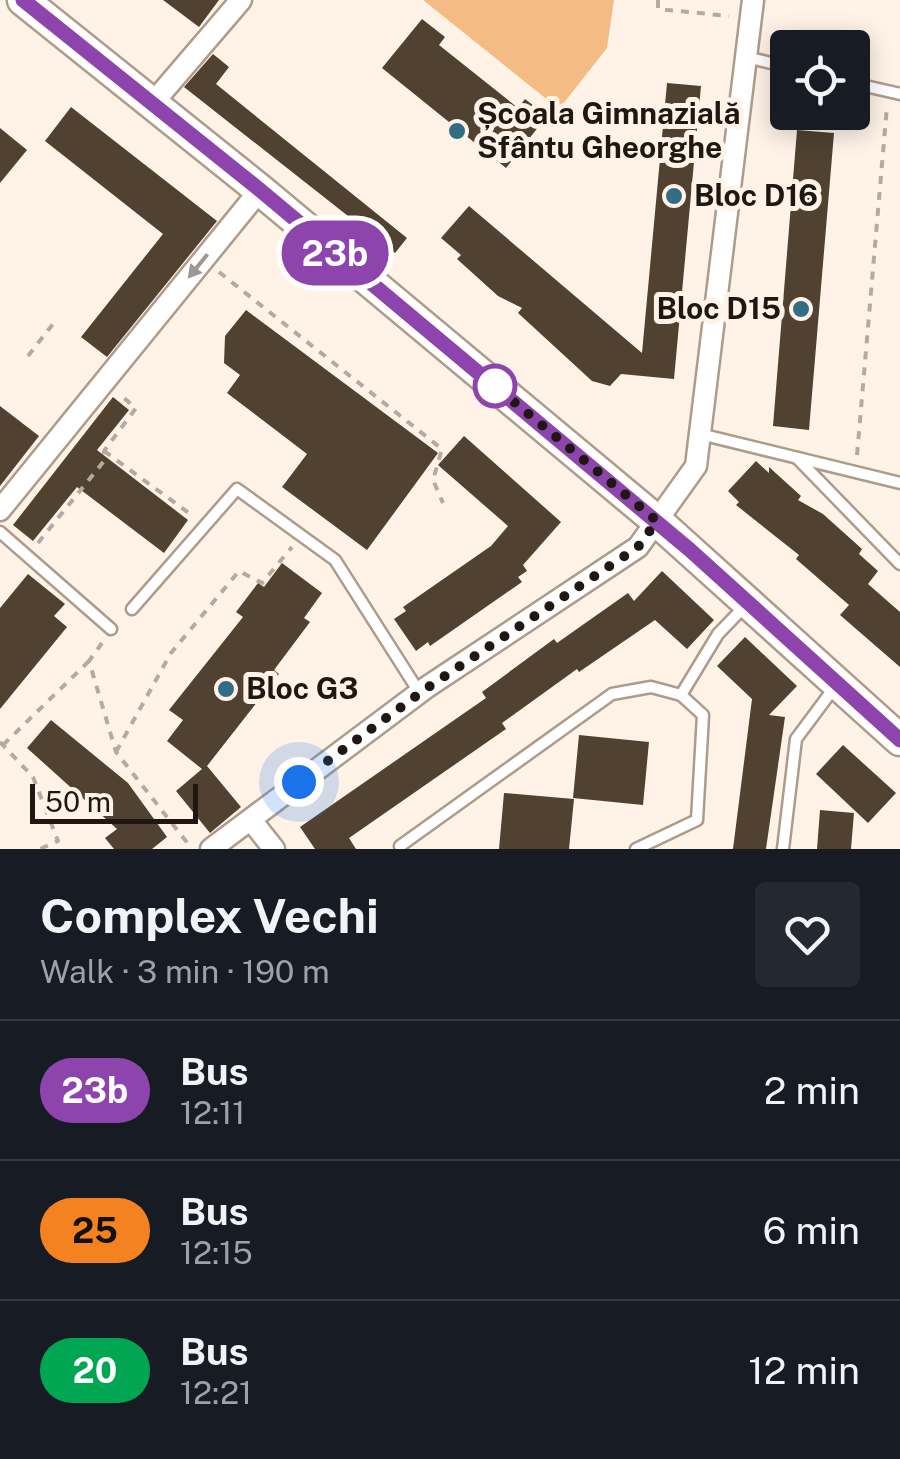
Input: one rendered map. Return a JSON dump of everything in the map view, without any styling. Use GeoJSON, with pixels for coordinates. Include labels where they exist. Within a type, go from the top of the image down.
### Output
{"type":"FeatureCollection","features":[{"type":"Feature","properties":{"kind":"street"},"geometry":{"type":"LineString","coordinates":[[23,0],[260,190],[657,521],[900,740]]}},
{"type":"Feature","properties":{"kind":"street"},"geometry":{"type":"LineString","coordinates":[[152,104],[242,0]]}},
{"type":"Feature","properties":{"kind":"street"},"geometry":{"type":"LineString","coordinates":[[211,849],[420,693],[638,547],[696,466],[752,9]]}},
{"type":"Feature","properties":{"kind":"street"},"geometry":{"type":"LineString","coordinates":[[0,510],[260,190]]}},
{"type":"Feature","properties":{"kind":"street"},"geometry":{"type":"LineString","coordinates":[[251,820],[274,849]]}},
{"type":"Feature","properties":{"kind":"lane"},"geometry":{"type":"LineString","coordinates":[[746,58],[770,63]]}},
{"type":"Feature","properties":{"kind":"lane"},"geometry":{"type":"LineString","coordinates":[[700,434],[900,483]]}},
{"type":"Feature","properties":{"kind":"lane"},"geometry":{"type":"LineString","coordinates":[[797,458],[900,564]]}},
{"type":"Feature","properties":{"kind":"lane"},"geometry":{"type":"LineString","coordinates":[[132,609],[237,489],[334,560],[354,584],[366,615],[420,693]]}},
{"type":"Feature","properties":{"kind":"lane"},"geometry":{"type":"LineString","coordinates":[[0,532],[112,630]]}},
{"type":"Feature","properties":{"kind":"lane"},"geometry":{"type":"LineString","coordinates":[[681,696],[718,634],[750,601]]}},
{"type":"Feature","properties":{"kind":"lane"},"geometry":{"type":"LineString","coordinates":[[783,849],[796,738],[838,683]]}},
{"type":"Feature","properties":{"kind":"lane"},"geometry":{"type":"LineString","coordinates":[[400,846],[612,694],[650,687],[681,696],[702,716],[696,820],[636,849]]}},
{"type":"Feature","properties":{"kind":"path"},"geometry":{"type":"LineString","coordinates":[[658,0],[658,8],[752,9]]}},
{"type":"Feature","properties":{"kind":"path"},"geometry":{"type":"LineString","coordinates":[[855,472],[894,93]]}},
{"type":"Feature","properties":{"kind":"path"},"geometry":{"type":"LineString","coordinates":[[203,259],[442,449],[433,480],[444,503]]}},
{"type":"Feature","properties":{"kind":"path"},"geometry":{"type":"LineString","coordinates":[[28,356],[56,320]]}},
{"type":"Feature","properties":{"kind":"path"},"geometry":{"type":"LineString","coordinates":[[26,558],[104,461],[104,451],[136,408],[104,382]]}},
{"type":"Feature","properties":{"kind":"path"},"geometry":{"type":"LineString","coordinates":[[104,451],[206,526]]}},
{"type":"Feature","properties":{"kind":"path"},"geometry":{"type":"LineString","coordinates":[[116,752],[172,653],[239,571],[262,583],[302,536]]}},
{"type":"Feature","properties":{"kind":"path"},"geometry":{"type":"LineString","coordinates":[[40,849],[58,841],[33,777],[2,744],[89,660],[112,630]]}},
{"type":"Feature","properties":{"kind":"path"},"geometry":{"type":"LineString","coordinates":[[89,660],[116,752],[192,849]]}},
{"type":"Feature","properties":{"kind":"shaded area"},"geometry":{"type":"Polygon","coordinates":[[[423,0],[614,0],[607,48],[559,109],[423,0]]]}},
{"type":"Feature","properties":{"kind":"building"},"geometry":{"type":"Polygon","coordinates":[[[163,0],[219,0],[199,27],[163,0]]]}},
{"type":"Feature","properties":{"kind":"building"},"geometry":{"type":"Polygon","coordinates":[[[422,19],[445,37],[439,45],[518,108],[525,99],[547,116],[506,168],[382,68],[422,19]]]}},
{"type":"Feature","properties":{"kind":"building"},"geometry":{"type":"Polygon","coordinates":[[[213,54],[229,67],[216,84],[407,238],[395,253],[184,87],[213,54]]]}},
{"type":"Feature","properties":{"kind":"building"},"geometry":{"type":"Polygon","coordinates":[[[667,83],[701,86],[674,379],[621,374],[610,386],[592,381],[518,313],[522,308],[498,296],[457,259],[461,255],[441,238],[469,206],[642,353],[667,83]]]}},
{"type":"Feature","properties":{"kind":"building"},"geometry":{"type":"Polygon","coordinates":[[[71,107],[217,221],[107,357],[81,337],[163,234],[45,141],[71,107]]]}},
{"type":"Feature","properties":{"kind":"building"},"geometry":{"type":"Polygon","coordinates":[[[0,128],[27,150],[0,183],[0,128]]]}},
{"type":"Feature","properties":{"kind":"building","name":"Bloc D15"},"geometry":{"type":"Polygon","coordinates":[[[797,130],[834,133],[809,430],[773,426],[797,130]]]}},
{"type":"Feature","properties":{"kind":"building"},"geometry":{"type":"Polygon","coordinates":[[[246,310],[438,453],[367,550],[282,487],[307,454],[227,393],[240,375],[224,363],[225,336],[246,310]]]}},
{"type":"Feature","properties":{"kind":"building"},"geometry":{"type":"Polygon","coordinates":[[[113,397],[129,410],[97,450],[188,520],[164,553],[77,487],[33,541],[13,525],[113,397]]]}},
{"type":"Feature","properties":{"kind":"building"},"geometry":{"type":"Polygon","coordinates":[[[0,406],[39,436],[0,486],[0,406]]]}},
{"type":"Feature","properties":{"kind":"building"},"geometry":{"type":"Polygon","coordinates":[[[464,436],[561,522],[523,565],[527,571],[518,577],[522,582],[430,646],[428,642],[416,651],[394,619],[406,611],[403,607],[491,546],[508,526],[438,465],[464,436]]]}},
{"type":"Feature","properties":{"kind":"building"},"geometry":{"type":"Polygon","coordinates":[[[756,461],[769,473],[769,467],[801,496],[798,500],[823,514],[862,549],[859,554],[878,571],[868,584],[900,612],[900,667],[840,615],[849,605],[796,559],[799,555],[736,505],[739,502],[728,491],[756,461]]]}},
{"type":"Feature","properties":{"kind":"building"},"geometry":{"type":"Polygon","coordinates":[[[282,563],[322,593],[304,618],[310,622],[274,670],[279,674],[207,766],[241,807],[210,833],[176,791],[202,769],[167,741],[183,720],[169,710],[243,617],[236,612],[258,583],[264,587],[282,563]]]}},
{"type":"Feature","properties":{"kind":"building"},"geometry":{"type":"Polygon","coordinates":[[[662,571],[714,620],[687,649],[655,620],[579,672],[577,669],[502,723],[506,729],[349,838],[356,849],[315,849],[300,827],[486,698],[482,692],[554,639],[557,643],[628,593],[634,601],[662,571]]]}},
{"type":"Feature","properties":{"kind":"building"},"geometry":{"type":"Polygon","coordinates":[[[28,574],[65,604],[54,616],[67,627],[0,709],[0,608],[28,574]]]}},
{"type":"Feature","properties":{"kind":"building"},"geometry":{"type":"Polygon","coordinates":[[[745,637],[797,686],[769,715],[785,717],[766,849],[733,849],[752,699],[717,666],[745,637]]]}},
{"type":"Feature","properties":{"kind":"building"},"geometry":{"type":"Polygon","coordinates":[[[51,720],[128,783],[167,837],[152,849],[114,849],[105,838],[117,829],[27,748],[51,720]]]}},
{"type":"Feature","properties":{"kind":"building"},"geometry":{"type":"Polygon","coordinates":[[[579,735],[649,742],[643,805],[573,798],[579,735]]]}},
{"type":"Feature","properties":{"kind":"building"},"geometry":{"type":"Polygon","coordinates":[[[843,745],[896,793],[868,823],[816,774],[843,745]]]}},
{"type":"Feature","properties":{"kind":"building"},"geometry":{"type":"Polygon","coordinates":[[[504,793],[574,799],[569,849],[499,849],[504,793]]]}},
{"type":"Feature","properties":{"kind":"building"},"geometry":{"type":"Polygon","coordinates":[[[820,810],[854,813],[851,849],[817,849],[820,810]]]}},
{"type":"Feature","properties":{"kind":"bus line","name":"23b"},"geometry":{"type":"LineString","coordinates":[[23,0],[260,190],[690,550],[900,740]]}},
{"type":"Feature","properties":{"kind":"place","name":"Școala Gimnazială Sfântu Gheorghe"},"geometry":{"type":"Point","coordinates":[457,131]}},
{"type":"Feature","properties":{"kind":"place","name":"Bloc D16"},"geometry":{"type":"Point","coordinates":[674,196]}},
{"type":"Feature","properties":{"kind":"place","name":"Bloc D15"},"geometry":{"type":"Point","coordinates":[801,309]}},
{"type":"Feature","properties":{"kind":"place","name":"Bloc G3"},"geometry":{"type":"Point","coordinates":[226,689]}},
{"type":"Feature","properties":{"kind":"route"},"geometry":{"type":"LineString","coordinates":[[299,782],[427,688],[638,547],[657,521],[495,386]]}}]}
